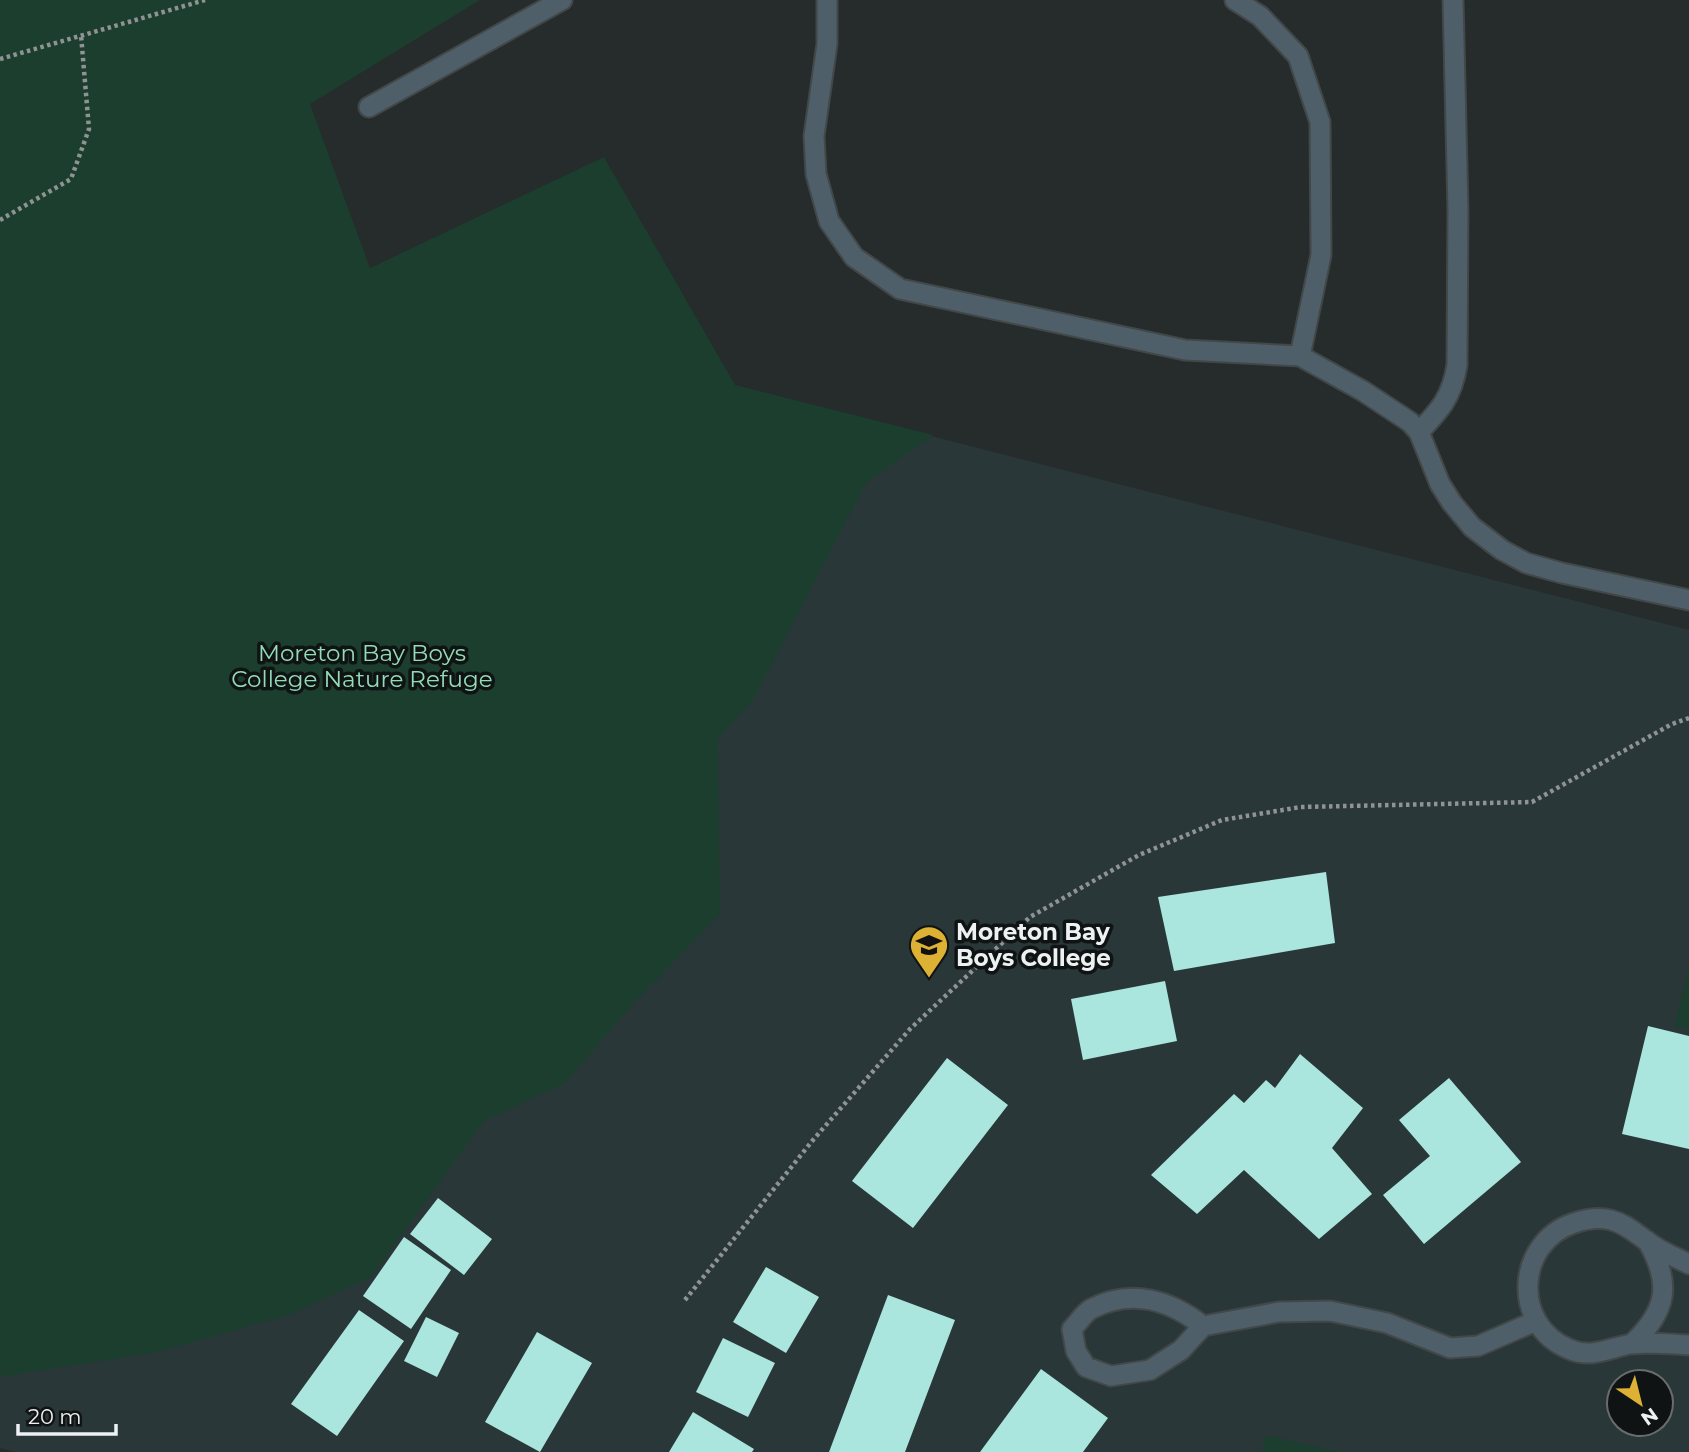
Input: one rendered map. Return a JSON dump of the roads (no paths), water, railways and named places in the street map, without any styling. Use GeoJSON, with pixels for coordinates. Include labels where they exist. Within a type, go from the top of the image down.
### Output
{"type":"FeatureCollection","features":[{"type":"Feature","properties":{"kind":"lane"},"geometry":{"type":"LineString","coordinates":[[369,107],[562,0]]}},
{"type":"Feature","properties":{"kind":"lane"},"geometry":{"type":"LineString","coordinates":[[827,0],[827,44],[814,136],[816,174],[829,220],[854,257],[900,289],[1185,350],[1300,356],[1410,422],[1419,432],[1440,484],[1452,503],[1472,527],[1502,550],[1526,563],[1562,573],[1689,600]]}},
{"type":"Feature","properties":{"kind":"lane"},"geometry":{"type":"LineString","coordinates":[[1235,0],[1260,16],[1298,56],[1320,122],[1321,255],[1300,356]]}},
{"type":"Feature","properties":{"kind":"lane"},"geometry":{"type":"LineString","coordinates":[[1419,432],[1445,403],[1454,386],[1457,365],[1458,211],[1453,0]]}},
{"type":"Feature","properties":{"kind":"lane"},"geometry":{"type":"LineString","coordinates":[[1689,1264],[1648,1242],[1630,1228],[1609,1219],[1586,1219],[1564,1226],[1546,1239],[1533,1257],[1528,1278],[1528,1300],[1536,1321],[1550,1338],[1569,1349],[1590,1354],[1632,1344],[1689,1345]]}},
{"type":"Feature","properties":{"kind":"lane"},"geometry":{"type":"LineString","coordinates":[[1632,1344],[1649,1328],[1660,1308],[1664,1285],[1659,1262],[1648,1242]]}},
{"type":"Feature","properties":{"kind":"lane"},"geometry":{"type":"LineString","coordinates":[[1203,1326],[1185,1312],[1158,1300],[1121,1299],[1089,1310],[1072,1329],[1076,1351],[1086,1367],[1111,1376],[1150,1370],[1181,1350],[1203,1326],[1279,1312],[1330,1311],[1388,1323],[1450,1348],[1478,1346],[1536,1321]]}},
{"type":"Feature","properties":{"kind":"place","name":"Moreton Bay Boys College"},"geometry":{"type":"Point","coordinates":[929,979]}},
{"type":"Feature","properties":{"kind":"park label","name":"Moreton Bay Boys College Nature Refuge"},"geometry":{"type":"Point","coordinates":[362,666]}}]}
